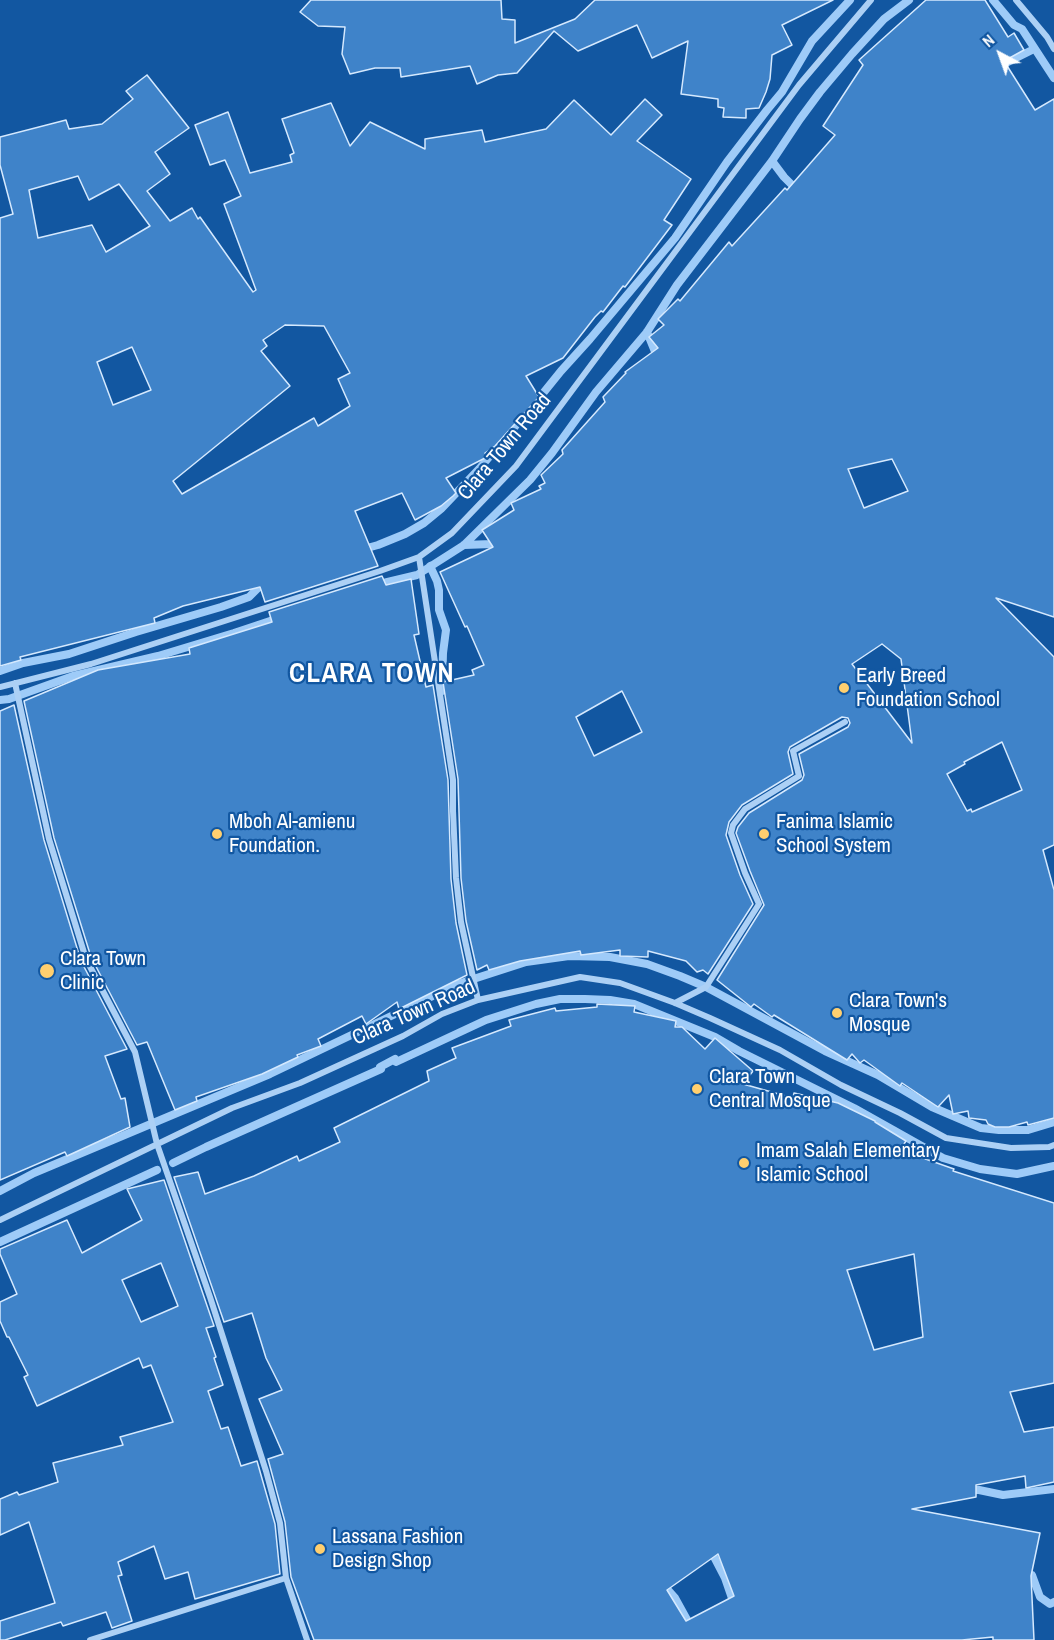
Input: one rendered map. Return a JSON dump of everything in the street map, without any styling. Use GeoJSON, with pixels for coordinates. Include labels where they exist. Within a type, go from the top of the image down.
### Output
{"type":"FeatureCollection","features":[{"type":"Feature","properties":{"kind":"street","name":"Clara Town Road"},"geometry":{"type":"LineString","coordinates":[[0,687],[102,660],[361,577],[419,557],[452,533],[516,466],[799,85],[871,0]]}},
{"type":"Feature","properties":{"kind":"street"},"geometry":{"type":"LineString","coordinates":[[1016,0],[1047,37],[1054,49]]}},
{"type":"Feature","properties":{"kind":"street"},"geometry":{"type":"LineString","coordinates":[[419,557],[453,780],[456,878],[461,922],[478,1000]]}},
{"type":"Feature","properties":{"kind":"street"},"geometry":{"type":"LineString","coordinates":[[15,683],[48,839],[86,959],[135,1052],[157,1144],[210,1297],[266,1471],[280,1523],[286,1578],[307,1640]]}},
{"type":"Feature","properties":{"kind":"street"},"geometry":{"type":"LineString","coordinates":[[675,1003],[706,987],[759,904],[731,833],[733,825],[745,809],[799,776],[793,751],[845,722]]}},
{"type":"Feature","properties":{"kind":"street","name":"Clara Town Road"},"geometry":{"type":"LineString","coordinates":[[0,1220],[232,1108],[300,1083],[403,1036],[442,1014],[478,1000],[580,977],[620,983],[675,1003],[780,1050],[841,1085],[946,1138],[1011,1148],[1054,1145]]}},
{"type":"Feature","properties":{"kind":"street"},"geometry":{"type":"LineString","coordinates":[[90,1640],[286,1578]]}},
{"type":"Feature","properties":{"kind":"building"},"geometry":{"type":"Polygon","coordinates":[[[311,0],[501,0],[502,19],[515,20],[515,43],[575,19],[595,0],[833,0],[782,25],[792,45],[772,55],[770,79],[766,92],[759,108],[746,109],[746,118],[723,117],[724,108],[718,107],[718,99],[681,94],[688,41],[652,58],[637,25],[578,51],[554,31],[517,73],[498,75],[477,84],[470,66],[401,77],[400,68],[375,68],[350,74],[342,54],[345,27],[318,26],[300,12],[311,0]]]}},
{"type":"Feature","properties":{"kind":"building"},"geometry":{"type":"Polygon","coordinates":[[[926,0],[985,0],[1008,37],[1014,33],[1024,50],[1004,61],[1035,110],[1054,99],[1054,617],[996,598],[1054,657],[1054,845],[1043,850],[1054,890],[1054,1118],[1028,1125],[1027,1122],[1009,1127],[995,1127],[988,1124],[986,1120],[969,1118],[968,1111],[953,1114],[949,1095],[938,1107],[902,1083],[900,1086],[864,1060],[860,1063],[852,1054],[847,1060],[774,1015],[772,1017],[754,1004],[751,1007],[717,980],[764,905],[736,833],[738,827],[749,813],[802,780],[804,775],[799,754],[848,727],[850,723],[848,718],[842,717],[790,747],[788,752],[793,774],[742,805],[729,822],[726,835],[753,904],[708,974],[703,970],[697,972],[686,961],[648,951],[648,957],[620,956],[620,950],[581,955],[580,951],[520,961],[489,970],[487,965],[477,970],[466,921],[461,878],[458,779],[443,682],[474,675],[472,670],[484,665],[440,572],[493,547],[482,530],[514,510],[511,503],[541,489],[539,486],[545,483],[541,475],[563,454],[562,450],[605,402],[603,397],[625,372],[658,348],[649,337],[664,325],[658,319],[678,299],[680,301],[729,242],[732,246],[785,188],[787,190],[835,135],[823,126],[863,65],[859,60],[926,0]],[[892,459],[848,469],[864,508],[908,491],[892,459]],[[882,644],[852,664],[912,743],[901,659],[882,644]],[[622,691],[576,717],[594,756],[642,732],[622,691]],[[1002,742],[964,762],[965,764],[947,774],[967,811],[971,809],[972,812],[1022,790],[1002,742]]]}},
{"type":"Feature","properties":{"kind":"building"},"geometry":{"type":"Polygon","coordinates":[[[147,75],[189,128],[155,152],[170,174],[147,191],[170,221],[192,208],[253,292],[256,290],[224,204],[241,196],[225,160],[210,165],[195,125],[228,112],[250,173],[292,162],[290,155],[294,153],[282,119],[331,103],[350,146],[370,122],[425,149],[425,139],[482,130],[485,142],[546,129],[574,100],[611,135],[645,99],[662,115],[637,141],[691,179],[664,220],[672,225],[625,287],[623,286],[603,312],[601,311],[595,317],[563,358],[526,376],[539,397],[495,446],[485,453],[487,457],[446,478],[456,493],[453,496],[441,506],[415,520],[402,493],[355,511],[378,566],[265,602],[260,587],[183,606],[154,618],[155,623],[20,657],[21,660],[0,666],[0,218],[13,214],[0,165],[0,137],[66,120],[69,129],[102,124],[133,99],[126,91],[147,75]],[[78,176],[29,190],[38,238],[92,225],[106,252],[150,226],[119,184],[89,200],[78,176]],[[285,325],[263,340],[267,346],[261,351],[290,386],[173,481],[182,494],[314,418],[318,426],[350,406],[338,379],[350,373],[324,326],[285,325]],[[132,347],[97,362],[113,405],[151,390],[132,347]]]}},
{"type":"Feature","properties":{"kind":"building"},"geometry":{"type":"Polygon","coordinates":[[[382,576],[386,585],[411,579],[419,634],[414,635],[426,687],[433,685],[448,780],[451,879],[456,923],[467,975],[399,1009],[397,1002],[366,1024],[362,1016],[318,1039],[321,1046],[297,1055],[298,1057],[262,1074],[196,1097],[197,1101],[175,1110],[147,1042],[137,1045],[91,957],[54,838],[24,701],[98,670],[190,654],[189,648],[272,622],[269,612],[382,576]]]}},
{"type":"Feature","properties":{"kind":"building"},"geometry":{"type":"Polygon","coordinates":[[[14,705],[44,840],[81,961],[127,1049],[105,1056],[121,1099],[125,1098],[130,1127],[67,1156],[65,1152],[0,1180],[0,711],[14,705]]]}},
{"type":"Feature","properties":{"kind":"building"},"geometry":{"type":"Polygon","coordinates":[[[597,1004],[635,1006],[634,1012],[676,1021],[675,1027],[682,1027],[705,1049],[715,1038],[753,1071],[743,1084],[793,1098],[794,1093],[838,1103],[875,1121],[906,1141],[900,1150],[954,1169],[953,1171],[1054,1203],[1054,1383],[1010,1392],[1024,1432],[1054,1427],[1054,1482],[1026,1488],[1025,1476],[976,1485],[976,1497],[912,1509],[1040,1533],[1031,1576],[1034,1640],[993,1640],[993,1637],[962,1640],[314,1640],[291,1577],[285,1522],[268,1459],[283,1454],[259,1399],[282,1390],[266,1358],[252,1313],[224,1322],[174,1177],[198,1172],[205,1194],[254,1176],[297,1156],[299,1161],[340,1142],[334,1128],[429,1081],[427,1071],[456,1058],[452,1048],[511,1026],[509,1020],[555,1008],[556,1011],[597,1007],[597,1004]],[[914,1254],[847,1270],[874,1350],[923,1337],[914,1254]],[[718,1554],[667,1590],[686,1621],[734,1596],[718,1554]]]}},
{"type":"Feature","properties":{"kind":"building"},"geometry":{"type":"Polygon","coordinates":[[[164,1180],[214,1326],[206,1328],[223,1385],[208,1391],[221,1429],[228,1427],[241,1466],[257,1461],[275,1524],[280,1574],[195,1599],[188,1572],[165,1579],[154,1546],[118,1562],[122,1575],[118,1576],[132,1621],[112,1628],[106,1612],[63,1626],[61,1622],[0,1640],[0,1621],[55,1603],[29,1522],[0,1535],[0,1499],[17,1492],[19,1495],[58,1482],[53,1463],[123,1445],[120,1437],[173,1422],[151,1365],[143,1368],[139,1358],[37,1406],[24,1377],[28,1375],[0,1321],[0,1302],[17,1294],[0,1249],[67,1220],[82,1253],[142,1220],[127,1189],[164,1180]],[[161,1263],[122,1280],[141,1322],[178,1306],[161,1263]]]}},
{"type":"Feature","properties":{"kind":"waterway"},"geometry":{"type":"LineString","coordinates":[[360,550],[405,534],[424,523],[441,509],[479,469],[675,238],[727,162],[782,92],[812,41],[850,0]]}},
{"type":"Feature","properties":{"kind":"waterway"},"geometry":{"type":"LineString","coordinates":[[375,585],[417,575],[464,545],[530,480],[596,392],[647,332],[677,285],[772,161],[820,92],[884,19],[909,0]]}},
{"type":"Feature","properties":{"kind":"waterway"},"geometry":{"type":"LineString","coordinates":[[993,0],[1014,25],[1022,29],[1054,78]]}},
{"type":"Feature","properties":{"kind":"waterway"},"geometry":{"type":"LineString","coordinates":[[998,67],[1034,49]]}},
{"type":"Feature","properties":{"kind":"waterway"},"geometry":{"type":"LineString","coordinates":[[772,161],[799,192]]}},
{"type":"Feature","properties":{"kind":"waterway"},"geometry":{"type":"LineString","coordinates":[[647,332],[658,359]]}},
{"type":"Feature","properties":{"kind":"waterway"},"geometry":{"type":"LineString","coordinates":[[464,545],[492,544],[501,541]]}},
{"type":"Feature","properties":{"kind":"waterway"},"geometry":{"type":"LineString","coordinates":[[430,566],[437,581],[439,610],[446,630],[442,691]]}},
{"type":"Feature","properties":{"kind":"waterway"},"geometry":{"type":"LineString","coordinates":[[0,671],[23,663],[69,654],[221,607],[249,597],[267,582]]}},
{"type":"Feature","properties":{"kind":"waterway"},"geometry":{"type":"LineString","coordinates":[[0,700],[9,699],[73,676],[158,656],[279,618]]}},
{"type":"Feature","properties":{"kind":"waterway"},"geometry":{"type":"LineString","coordinates":[[0,1191],[34,1173],[270,1074],[458,984],[526,962],[569,956],[610,957],[647,964],[680,976],[706,987],[825,1051],[878,1075],[932,1107],[981,1128],[1028,1130],[1054,1122]]}},
{"type":"Feature","properties":{"kind":"waterway"},"geometry":{"type":"LineString","coordinates":[[173,1163],[381,1069],[380,1067],[395,1059],[396,1062],[486,1020],[536,1004],[560,999],[585,999],[634,1004],[715,1037],[854,1108],[943,1158],[980,1169],[1017,1174],[1054,1166]]}},
{"type":"Feature","properties":{"kind":"waterway"},"geometry":{"type":"LineString","coordinates":[[0,1242],[157,1170]]}},
{"type":"Feature","properties":{"kind":"waterway"},"geometry":{"type":"LineString","coordinates":[[967,1490],[1003,1495],[1054,1489]]}},
{"type":"Feature","properties":{"kind":"waterway"},"geometry":{"type":"LineString","coordinates":[[712,1553],[725,1578],[735,1607]]}},
{"type":"Feature","properties":{"kind":"waterway"},"geometry":{"type":"LineString","coordinates":[[1022,1574],[1032,1575],[1040,1597],[1050,1604],[1054,1602]]}},
{"type":"Feature","properties":{"kind":"waterway"},"geometry":{"type":"LineString","coordinates":[[659,1591],[667,1589],[675,1598],[691,1627],[687,1630],[692,1640]]}},
{"type":"Feature","properties":{"kind":"place","name":"Early Breed Foundation School"},"geometry":{"type":"Point","coordinates":[844,688]}},
{"type":"Feature","properties":{"kind":"place","name":"Mboh Al-amienu Foundation."},"geometry":{"type":"Point","coordinates":[217,834]}},
{"type":"Feature","properties":{"kind":"place","name":"Fanima Islamic School System"},"geometry":{"type":"Point","coordinates":[764,834]}},
{"type":"Feature","properties":{"kind":"place","name":"Clara Town Clinic"},"geometry":{"type":"Point","coordinates":[47,971]}},
{"type":"Feature","properties":{"kind":"place","name":"Clara Town's Mosque"},"geometry":{"type":"Point","coordinates":[837,1013]}},
{"type":"Feature","properties":{"kind":"place","name":"Clara Town Central Mosque"},"geometry":{"type":"Point","coordinates":[697,1089]}},
{"type":"Feature","properties":{"kind":"place","name":"Imam Salah Elementary Islamic School"},"geometry":{"type":"Point","coordinates":[744,1163]}},
{"type":"Feature","properties":{"kind":"place","name":"Lassana Fashion Design Shop"},"geometry":{"type":"Point","coordinates":[320,1549]}},
{"type":"Feature","properties":{"kind":"district","name":"CLARA TOWN"},"geometry":{"type":"Point","coordinates":[372,675]}}]}
